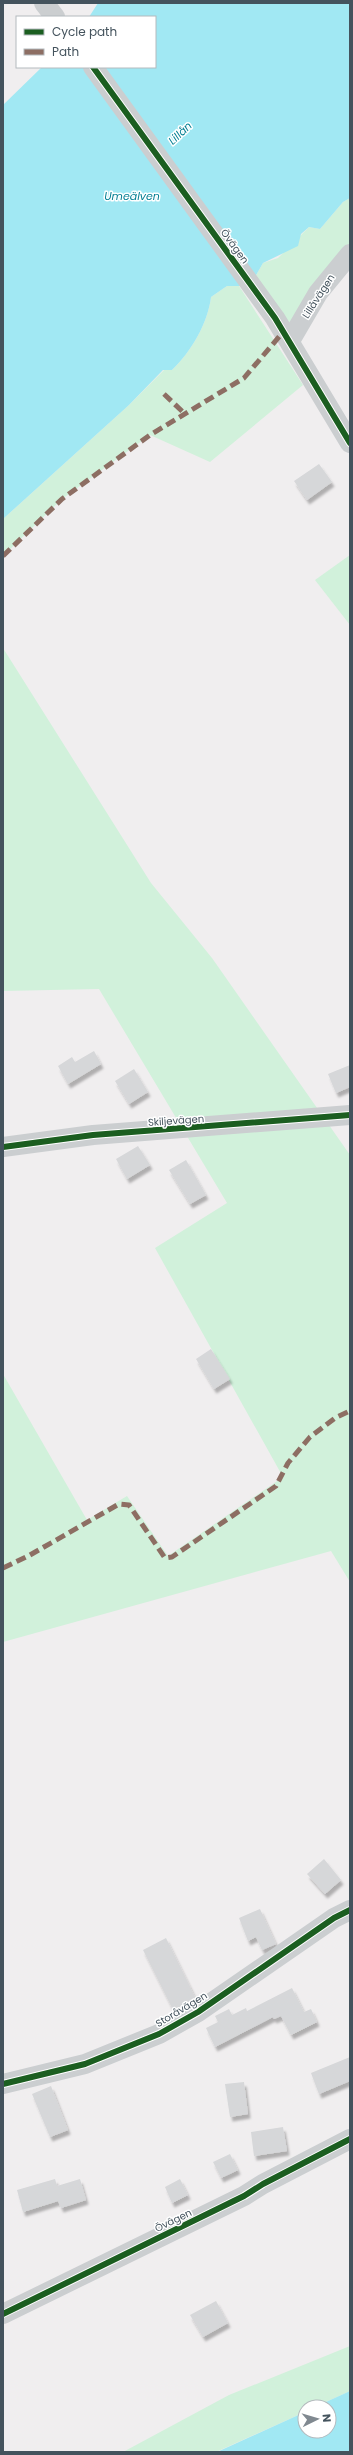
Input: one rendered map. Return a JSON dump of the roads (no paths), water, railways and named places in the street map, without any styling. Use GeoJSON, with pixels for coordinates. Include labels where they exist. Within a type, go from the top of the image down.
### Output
{"type":"FeatureCollection","features":[{"type":"Feature","properties":{"kind":"street"},"geometry":{"type":"LineString","coordinates":[[44,3],[54,16]]}},
{"type":"Feature","properties":{"kind":"street","name":"Övägen"},"geometry":{"type":"LineString","coordinates":[[94,68],[275,318],[350,443]]}},
{"type":"Feature","properties":{"kind":"street","name":"Lillåvägen"},"geometry":{"type":"LineString","coordinates":[[290,341],[318,293],[350,254]]}},
{"type":"Feature","properties":{"kind":"street","name":"Skiljevägen"},"geometry":{"type":"LineString","coordinates":[[3,1147],[93,1135],[350,1115]]}},
{"type":"Feature","properties":{"kind":"street","name":"Storåvägen"},"geometry":{"type":"LineString","coordinates":[[3,2084],[85,2064],[159,2034],[198,2012],[334,1918],[350,1910]]}},
{"type":"Feature","properties":{"kind":"street","name":"Övägen"},"geometry":{"type":"LineString","coordinates":[[3,2314],[244,2196],[350,2139]]}},
{"type":"Feature","properties":{"kind":"water","name":"Umeälven"},"geometry":{"type":"Polygon","coordinates":[[[98,3],[350,3],[350,198],[343,202],[320,229],[309,227],[301,234],[298,246],[263,263],[255,277],[239,286],[227,286],[211,297],[206,317],[198,336],[179,363],[172,370],[163,370],[129,405],[3,519],[3,105],[41,68],[156,68],[156,16],[90,16],[98,3]]]}},
{"type":"Feature","properties":{"kind":"water"},"geometry":{"type":"Polygon","coordinates":[[[350,2391],[350,2452],[217,2452],[297,2416],[297,2439],[337,2439],[337,2399],[332,2399],[350,2391]]]}},
{"type":"Feature","properties":{"kind":"water label","name":"Lillån"},"geometry":{"type":"Point","coordinates":[180,133]}}]}
